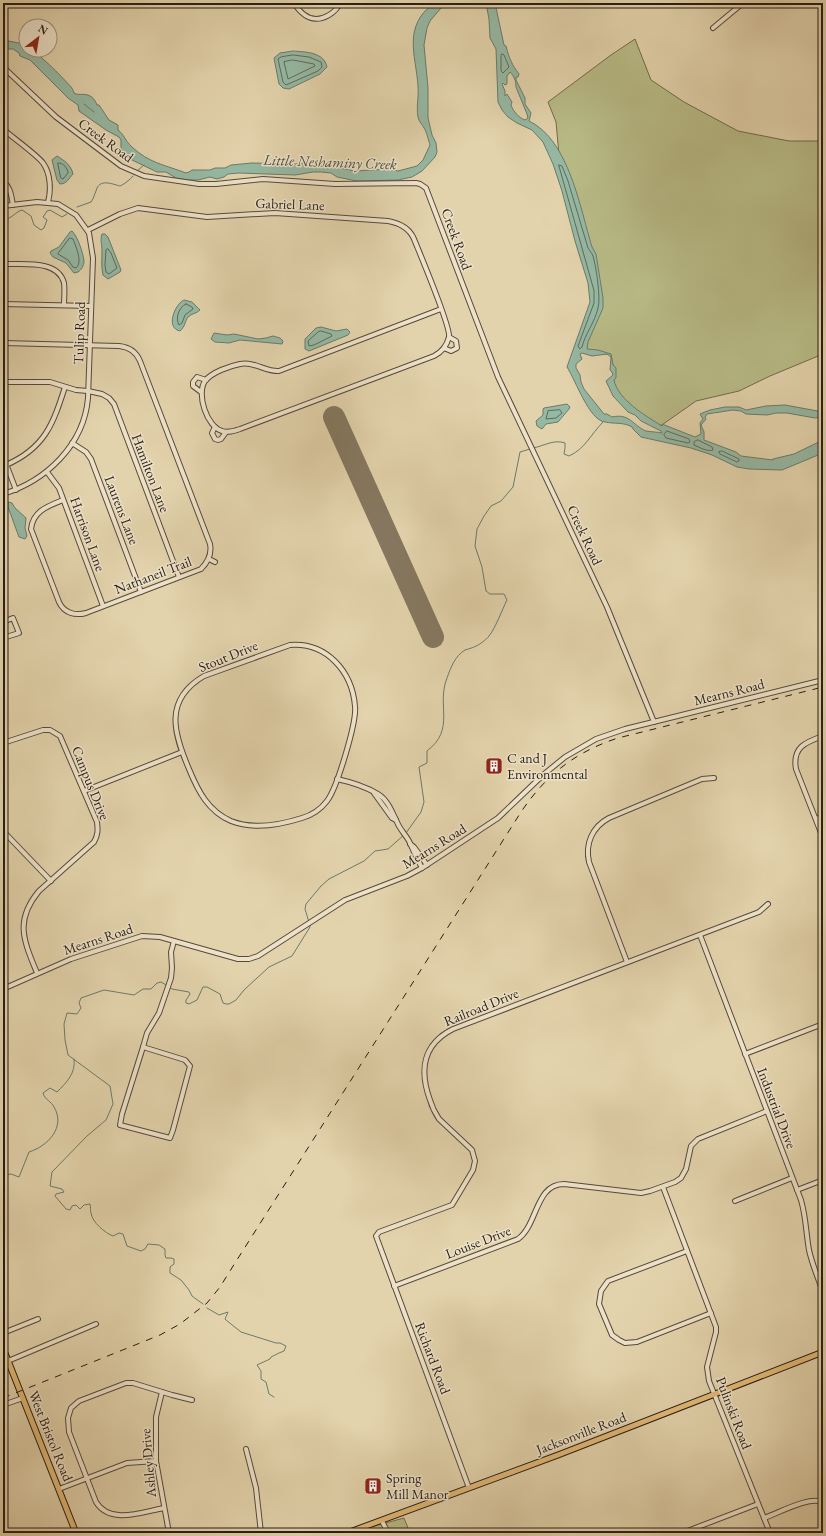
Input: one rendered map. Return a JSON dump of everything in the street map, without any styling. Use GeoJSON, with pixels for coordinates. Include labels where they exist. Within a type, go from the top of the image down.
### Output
{"type":"FeatureCollection","features":[{"type":"Feature","properties":{"kind":"main road","name":"West Bristol Road"},"geometry":{"type":"LineString","coordinates":[[3,1348],[76,1533]]}},
{"type":"Feature","properties":{"kind":"main road","name":"Jacksonville Road"},"geometry":{"type":"LineString","coordinates":[[347,1533],[469,1488],[823,1352]]}},
{"type":"Feature","properties":{"kind":"street"},"geometry":{"type":"LineString","coordinates":[[294,3],[300,12],[305,16],[317,20],[330,14],[340,3]]}},
{"type":"Feature","properties":{"kind":"street"},"geometry":{"type":"LineString","coordinates":[[713,28],[740,4]]}},
{"type":"Feature","properties":{"kind":"street","name":"Creek Road"},"geometry":{"type":"LineString","coordinates":[[3,67],[56,117],[122,166],[144,176],[199,184],[216,184],[263,179],[336,184],[416,183],[424,186],[430,195],[498,377],[532,452],[607,607],[654,722]]}},
{"type":"Feature","properties":{"kind":"street"},"geometry":{"type":"LineString","coordinates":[[3,129],[44,164],[48,174],[50,190],[48,202]]}},
{"type":"Feature","properties":{"kind":"street"},"geometry":{"type":"LineString","coordinates":[[3,181],[7,184],[11,193],[13,205]]}},
{"type":"Feature","properties":{"kind":"street","name":"Tulip Road"},"geometry":{"type":"LineString","coordinates":[[3,206],[48,202],[58,204],[71,210],[88,230],[93,249],[88,401],[82,421],[72,443],[61,459],[47,472],[29,484],[3,494]]}},
{"type":"Feature","properties":{"kind":"street","name":"Gabriel Lane"},"geometry":{"type":"LineString","coordinates":[[88,230],[120,214],[138,208],[207,217],[274,213],[388,221],[397,222],[412,234],[441,309],[449,332],[449,337],[456,341],[456,348],[451,351],[444,348],[434,356],[240,429],[226,432],[221,439],[218,440],[215,439],[212,433],[215,427],[208,417],[201,398],[201,392],[196,388],[193,382],[197,377],[206,380],[216,373],[244,364],[272,371],[279,371],[441,309]]}},
{"type":"Feature","properties":{"kind":"street"},"geometry":{"type":"LineString","coordinates":[[3,264],[41,266],[52,269],[58,273],[64,282],[64,305]]}},
{"type":"Feature","properties":{"kind":"street"},"geometry":{"type":"LineString","coordinates":[[3,304],[91,306]]}},
{"type":"Feature","properties":{"kind":"street"},"geometry":{"type":"LineString","coordinates":[[444,348],[449,337]]}},
{"type":"Feature","properties":{"kind":"street","name":"Nathaneil Trail"},"geometry":{"type":"LineString","coordinates":[[3,343],[127,347],[135,353],[139,358],[210,544],[211,552],[209,559],[201,569],[83,614],[70,613]]}},
{"type":"Feature","properties":{"kind":"street"},"geometry":{"type":"LineString","coordinates":[[201,392],[206,380]]}},
{"type":"Feature","properties":{"kind":"street","name":"Hamilton Lane"},"geometry":{"type":"LineString","coordinates":[[3,382],[50,382],[76,390],[102,394],[109,398],[114,404],[179,577]]}},
{"type":"Feature","properties":{"kind":"street"},"geometry":{"type":"LineString","coordinates":[[6,465],[27,454],[46,434],[54,420],[65,387]]}},
{"type":"Feature","properties":{"kind":"street"},"geometry":{"type":"LineString","coordinates":[[215,427],[226,432]]}},
{"type":"Feature","properties":{"kind":"street","name":"Laurens Lane"},"geometry":{"type":"LineString","coordinates":[[72,443],[86,452],[91,459],[141,592]]}},
{"type":"Feature","properties":{"kind":"street"},"geometry":{"type":"LineString","coordinates":[[3,456],[16,490]]}},
{"type":"Feature","properties":{"kind":"street","name":"Harrison Lane"},"geometry":{"type":"LineString","coordinates":[[47,472],[58,486],[103,606]]}},
{"type":"Feature","properties":{"kind":"street"},"geometry":{"type":"LineString","coordinates":[[63,500],[41,510],[35,518],[31,529],[59,602],[62,608],[70,613],[69,618]]}},
{"type":"Feature","properties":{"kind":"street"},"geometry":{"type":"LineString","coordinates":[[209,559],[215,562]]}},
{"type":"Feature","properties":{"kind":"street"},"geometry":{"type":"LineString","coordinates":[[3,622],[13,618],[19,633],[3,638]]}},
{"type":"Feature","properties":{"kind":"street","name":"Stout Drive"},"geometry":{"type":"LineString","coordinates":[[294,644],[320,649],[337,662],[354,697],[356,711],[354,724],[337,778],[330,796],[325,803],[310,815],[299,819],[266,826],[248,826],[227,819],[206,802],[198,791],[182,752],[176,733],[175,714],[182,697],[194,683],[204,676],[282,647],[294,644]]}},
{"type":"Feature","properties":{"kind":"street","name":"Mearns Road"},"geometry":{"type":"LineString","coordinates":[[3,989],[71,959],[135,938],[154,936],[227,957],[245,960],[264,953],[345,900],[407,876],[427,865],[498,818],[553,766],[573,752],[601,737],[654,722],[823,680]]}},
{"type":"Feature","properties":{"kind":"street","name":"Campus Drive"},"geometry":{"type":"LineString","coordinates":[[3,743],[42,730],[50,730],[60,736],[97,822],[97,836],[94,842],[51,880],[31,901],[24,918],[23,936],[37,973]]}},
{"type":"Feature","properties":{"kind":"street"},"geometry":{"type":"LineString","coordinates":[[823,736],[804,744],[798,750],[795,761],[796,768],[823,838]]}},
{"type":"Feature","properties":{"kind":"street"},"geometry":{"type":"LineString","coordinates":[[84,791],[182,752]]}},
{"type":"Feature","properties":{"kind":"street"},"geometry":{"type":"LineString","coordinates":[[337,778],[380,795],[388,804],[410,844],[414,847],[427,865]]}},
{"type":"Feature","properties":{"kind":"street"},"geometry":{"type":"LineString","coordinates":[[627,962],[589,862],[587,850],[591,836],[596,827],[609,818],[702,779],[714,778]]}},
{"type":"Feature","properties":{"kind":"street"},"geometry":{"type":"LineString","coordinates":[[816,819],[823,816]]}},
{"type":"Feature","properties":{"kind":"street"},"geometry":{"type":"LineString","coordinates":[[3,831],[51,880]]}},
{"type":"Feature","properties":{"kind":"street"},"geometry":{"type":"LineString","coordinates":[[410,844],[411,850],[422,868]]}},
{"type":"Feature","properties":{"kind":"street","name":"Railroad Drive"},"geometry":{"type":"LineString","coordinates":[[376,1236],[379,1232],[452,1204],[473,1170],[475,1161],[472,1150],[443,1123],[435,1113],[425,1086],[423,1073],[430,1048],[443,1035],[457,1027],[759,912],[768,904]]}},
{"type":"Feature","properties":{"kind":"street","name":"Industrial Drive"},"geometry":{"type":"LineString","coordinates":[[700,935],[805,1213],[809,1250],[823,1292]]}},
{"type":"Feature","properties":{"kind":"street"},"geometry":{"type":"LineString","coordinates":[[142,1047],[185,1060],[190,1066],[170,1138],[120,1125],[142,1047],[147,1033],[159,1013],[171,978],[171,952],[174,941]]}},
{"type":"Feature","properties":{"kind":"street"},"geometry":{"type":"LineString","coordinates":[[28,977],[33,968],[33,962]]}},
{"type":"Feature","properties":{"kind":"street"},"geometry":{"type":"LineString","coordinates":[[745,1054],[823,1024]]}},
{"type":"Feature","properties":{"kind":"street","name":"Louise Drive"},"geometry":{"type":"LineString","coordinates":[[394,1286],[518,1239],[526,1232],[543,1196],[554,1186],[564,1184],[642,1193],[679,1180],[685,1173],[690,1149],[698,1139],[766,1111]]}},
{"type":"Feature","properties":{"kind":"street"},"geometry":{"type":"LineString","coordinates":[[735,1201],[792,1178]]}},
{"type":"Feature","properties":{"kind":"street"},"geometry":{"type":"LineString","coordinates":[[797,1190],[823,1180]]}},
{"type":"Feature","properties":{"kind":"street","name":"Pulinski Road"},"geometry":{"type":"LineString","coordinates":[[662,1187],[716,1328],[707,1371],[770,1533]]}},
{"type":"Feature","properties":{"kind":"street","name":"Richard Road"},"geometry":{"type":"LineString","coordinates":[[376,1236],[469,1488]]}},
{"type":"Feature","properties":{"kind":"street"},"geometry":{"type":"LineString","coordinates":[[687,1250],[611,1279],[602,1288],[599,1295],[599,1304],[612,1335],[619,1340],[629,1343],[664,1332],[711,1313]]}},
{"type":"Feature","properties":{"kind":"street"},"geometry":{"type":"LineString","coordinates":[[3,1333],[38,1318]]}},
{"type":"Feature","properties":{"kind":"street"},"geometry":{"type":"LineString","coordinates":[[8,1361],[96,1324]]}},
{"type":"Feature","properties":{"kind":"street"},"geometry":{"type":"LineString","coordinates":[[164,1508],[119,1516],[109,1514],[98,1504],[68,1428],[68,1418],[71,1408],[81,1400],[123,1384],[133,1383],[192,1400]]}},
{"type":"Feature","properties":{"kind":"street","name":"Ashley Drive"},"geometry":{"type":"LineString","coordinates":[[162,1392],[156,1418],[156,1461],[169,1533]]}},
{"type":"Feature","properties":{"kind":"street"},"geometry":{"type":"LineString","coordinates":[[3,1405],[23,1398]]}},
{"type":"Feature","properties":{"kind":"street"},"geometry":{"type":"LineString","coordinates":[[246,1449],[256,1488],[261,1533]]}},
{"type":"Feature","properties":{"kind":"street"},"geometry":{"type":"LineString","coordinates":[[59,1489],[127,1463],[156,1461]]}},
{"type":"Feature","properties":{"kind":"street"},"geometry":{"type":"LineString","coordinates":[[764,1518],[809,1501],[818,1500],[823,1502]]}},
{"type":"Feature","properties":{"kind":"street"},"geometry":{"type":"LineString","coordinates":[[682,1533],[758,1504]]}},
{"type":"Feature","properties":{"kind":"street"},"geometry":{"type":"LineString","coordinates":[[382,1521],[388,1533]]}},
{"type":"Feature","properties":{"kind":"street"},"geometry":{"type":"LineString","coordinates":[[629,1533],[637,1531],[660,1533]]}},
{"type":"Feature","properties":{"kind":"shaded area"},"geometry":{"type":"Polygon","coordinates":[[[635,39],[651,80],[684,102],[738,131],[789,141],[823,141],[823,354],[770,376],[739,391],[696,401],[659,427],[631,409],[613,386],[614,371],[611,355],[586,350],[599,286],[559,155],[556,122],[548,102],[635,39]]]}},
{"type":"Feature","properties":{"kind":"shaded area"},"geometry":{"type":"Polygon","coordinates":[[[404,1518],[410,1533],[349,1533],[404,1518]]]}},
{"type":"Feature","properties":{"kind":"water"},"geometry":{"type":"Polygon","coordinates":[[[434,3],[460,3],[441,8],[430,21],[427,28],[424,45],[428,88],[428,118],[432,135],[436,143],[437,152],[435,157],[422,171],[412,177],[398,180],[357,181],[337,177],[331,173],[313,172],[295,175],[239,173],[228,174],[217,179],[210,177],[198,180],[187,180],[176,178],[166,172],[157,172],[130,159],[121,152],[121,140],[119,137],[106,130],[79,111],[78,105],[68,98],[30,60],[25,58],[42,58],[71,87],[74,93],[85,94],[92,97],[109,120],[118,125],[118,130],[130,145],[145,157],[186,173],[192,170],[210,170],[215,168],[225,168],[231,165],[252,163],[297,164],[313,162],[355,171],[389,169],[398,171],[417,166],[423,160],[430,145],[426,131],[418,117],[418,86],[413,42],[414,32],[424,12],[434,3]]]}},
{"type":"Feature","properties":{"kind":"water"},"geometry":{"type":"Polygon","coordinates":[[[486,3],[495,3],[504,45],[506,46],[514,68],[519,74],[518,77],[516,77],[516,80],[525,98],[525,104],[531,113],[529,121],[543,130],[554,143],[571,176],[592,247],[596,254],[603,298],[603,308],[588,342],[587,349],[598,350],[611,354],[613,365],[616,368],[616,378],[614,380],[621,394],[634,407],[662,426],[662,424],[695,437],[701,434],[700,423],[703,419],[700,414],[725,407],[739,407],[746,410],[766,406],[785,405],[823,412],[823,417],[815,418],[787,413],[767,415],[746,414],[741,411],[733,410],[707,414],[705,417],[706,419],[701,425],[704,432],[704,440],[736,452],[741,456],[773,460],[794,454],[823,440],[823,453],[782,470],[749,469],[737,467],[712,455],[691,448],[641,437],[629,425],[605,422],[599,420],[594,415],[583,399],[567,367],[590,302],[588,283],[562,191],[553,164],[543,142],[532,130],[508,117],[498,102],[496,49],[490,38],[486,3]],[[510,72],[507,76],[507,84],[502,84],[505,91],[505,96],[507,94],[512,102],[511,105],[515,112],[525,120],[528,118],[527,114],[516,87],[513,75],[510,72]],[[582,353],[580,354],[582,359],[576,364],[581,382],[584,389],[604,414],[612,417],[618,416],[627,418],[641,429],[662,433],[628,412],[613,396],[606,381],[613,375],[610,370],[611,357],[607,354],[592,356],[582,353]]]}},
{"type":"Feature","properties":{"kind":"water"},"geometry":{"type":"Polygon","coordinates":[[[3,40],[18,43],[18,52],[13,49],[3,49],[3,40]]]}},
{"type":"Feature","properties":{"kind":"water"},"geometry":{"type":"Polygon","coordinates":[[[293,51],[314,54],[322,58],[327,67],[320,74],[289,89],[283,88],[279,84],[274,58],[280,53],[293,51]]]}},
{"type":"Feature","properties":{"kind":"water"},"geometry":{"type":"Polygon","coordinates":[[[57,156],[71,168],[73,174],[66,182],[62,184],[60,184],[57,180],[52,160],[57,156]]]}},
{"type":"Feature","properties":{"kind":"water"},"geometry":{"type":"Polygon","coordinates":[[[72,231],[80,245],[84,261],[81,269],[74,273],[66,263],[53,257],[50,253],[59,247],[72,231]]]}},
{"type":"Feature","properties":{"kind":"water"},"geometry":{"type":"Polygon","coordinates":[[[102,234],[105,234],[108,237],[121,270],[108,279],[102,272],[102,234]]]}},
{"type":"Feature","properties":{"kind":"water"},"geometry":{"type":"Polygon","coordinates":[[[184,300],[192,302],[200,310],[188,317],[180,331],[175,329],[172,321],[177,306],[184,300]]]}},
{"type":"Feature","properties":{"kind":"water"},"geometry":{"type":"Polygon","coordinates":[[[321,327],[336,331],[347,329],[350,332],[348,335],[309,351],[305,349],[305,339],[316,328],[321,327]]]}},
{"type":"Feature","properties":{"kind":"water"},"geometry":{"type":"Polygon","coordinates":[[[214,333],[227,335],[234,334],[258,339],[273,336],[280,338],[283,341],[282,344],[240,340],[229,343],[215,342],[211,339],[214,333]]]}},
{"type":"Feature","properties":{"kind":"water"},"geometry":{"type":"Polygon","coordinates":[[[567,404],[570,407],[569,409],[558,422],[546,424],[542,429],[537,426],[536,421],[543,415],[544,408],[567,404]]]}},
{"type":"Feature","properties":{"kind":"water"},"geometry":{"type":"Polygon","coordinates":[[[8,502],[12,503],[15,508],[26,518],[25,528],[27,536],[25,539],[19,537],[8,507],[8,502]]]}},
{"type":"Feature","properties":{"kind":"waterway","name":"Little Neshaminy Creek"},"geometry":{"type":"LineString","coordinates":[[84,104],[94,112]]}},
{"type":"Feature","properties":{"kind":"waterway"},"geometry":{"type":"LineString","coordinates":[[137,171],[144,165]]}},
{"type":"Feature","properties":{"kind":"waterway"},"geometry":{"type":"LineString","coordinates":[[77,207],[91,202],[100,184],[110,183],[120,186],[133,176]]}},
{"type":"Feature","properties":{"kind":"waterway"},"geometry":{"type":"LineString","coordinates":[[3,220],[22,210],[31,216],[34,225],[41,230],[44,228],[47,220],[43,217],[47,211],[50,210],[62,217],[67,214]]}},
{"type":"Feature","properties":{"kind":"waterway"},"geometry":{"type":"LineString","coordinates":[[533,448],[553,442],[561,442],[565,443],[564,454],[569,456],[584,445],[603,422]]}},
{"type":"Feature","properties":{"kind":"waterway"},"geometry":{"type":"LineString","coordinates":[[406,833],[421,812],[424,802],[419,767],[427,763],[427,751],[436,743],[441,734],[444,716],[444,688],[450,670],[462,652],[478,645],[489,636],[507,600],[504,594],[490,594],[486,591],[482,567],[475,546],[477,529],[491,506],[501,501],[513,487],[520,452],[530,449]]}},
{"type":"Feature","properties":{"kind":"waterway"},"geometry":{"type":"LineString","coordinates":[[309,922],[305,909],[306,904],[321,886],[329,879],[364,861],[375,851],[388,849],[404,835]]}},
{"type":"Feature","properties":{"kind":"waterway"},"geometry":{"type":"LineString","coordinates":[[169,987],[172,989],[189,992],[190,994],[186,1000],[186,1003],[189,1004],[197,1000],[203,987],[207,987],[220,994],[223,1003],[229,1004],[236,1000],[244,990],[269,967],[292,956],[310,925]]}},
{"type":"Feature","properties":{"kind":"waterway"},"geometry":{"type":"LineString","coordinates":[[166,985],[161,982],[157,983],[151,989],[143,989],[134,995],[104,990],[81,998],[79,1003],[81,1008],[77,1014],[67,1013],[64,1024],[68,1055],[110,1086],[113,1104],[106,1120],[87,1136],[52,1172],[50,1186],[62,1189],[64,1192],[56,1194],[55,1196],[66,1209],[70,1210],[72,1206],[76,1205],[80,1209],[84,1205],[90,1204],[92,1216],[96,1223],[103,1230],[113,1236],[119,1233],[123,1234],[127,1246],[141,1251],[145,1249],[148,1244],[159,1245],[165,1249],[166,1258],[174,1259],[174,1264],[170,1267],[170,1273],[181,1280],[192,1296],[203,1304]]}},
{"type":"Feature","properties":{"kind":"waterway"},"geometry":{"type":"LineString","coordinates":[[3,1175],[11,1174],[19,1177],[29,1152],[43,1145],[53,1135],[58,1122],[57,1114],[53,1105],[43,1093],[50,1088],[57,1092],[64,1085],[74,1069],[74,1059]]}},
{"type":"Feature","properties":{"kind":"waterway"},"geometry":{"type":"LineString","coordinates":[[207,1308],[219,1315],[228,1312],[225,1319],[241,1332],[286,1346],[284,1351],[257,1365],[261,1371],[261,1379],[266,1382],[269,1394],[274,1397]]}},
{"type":"Feature","properties":{"kind":"runway"},"geometry":{"type":"LineString","coordinates":[[334,417],[433,637]]}},
{"type":"Feature","properties":{"kind":"railway"},"geometry":{"type":"LineString","coordinates":[[3,1398],[160,1335],[180,1324],[207,1303],[220,1287],[521,812],[551,776],[563,766],[588,750],[618,738],[823,687]]}},
{"type":"Feature","properties":{"kind":"place","name":"C and J Environmental"},"geometry":{"type":"Point","coordinates":[494,766]}},
{"type":"Feature","properties":{"kind":"place","name":"Spring Mill Manor"},"geometry":{"type":"Point","coordinates":[373,1486]}}]}
